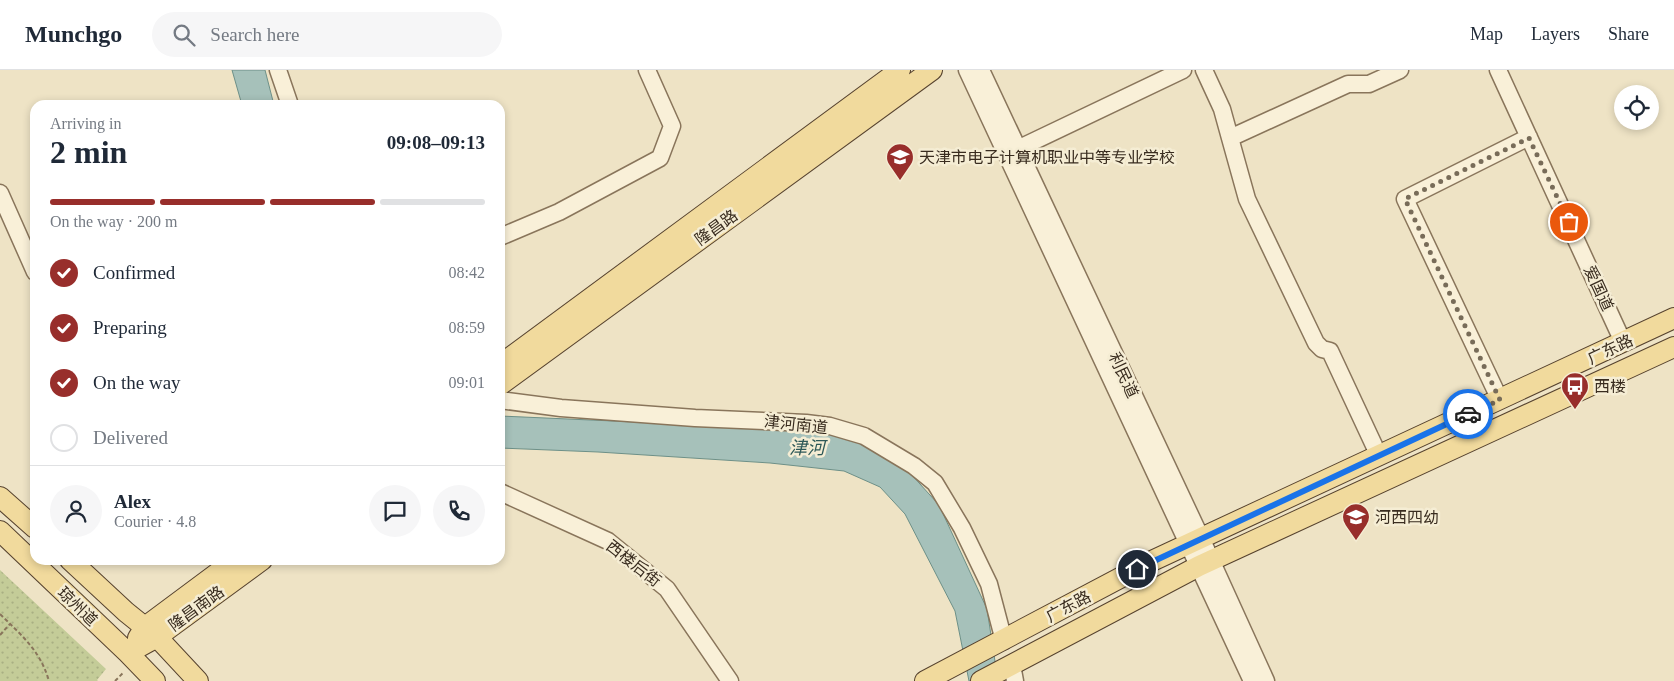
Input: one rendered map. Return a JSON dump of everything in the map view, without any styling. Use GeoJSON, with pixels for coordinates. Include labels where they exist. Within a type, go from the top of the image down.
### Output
{"type":"FeatureCollection","features":[{"type":"Feature","properties":{"kind":"main road","name":"隆昌路"},"geometry":{"type":"LineString","coordinates":[[505,361],[900,70]]}},
{"type":"Feature","properties":{"kind":"main road","name":"隆昌路"},"geometry":{"type":"LineString","coordinates":[[505,381],[932,70]]}},
{"type":"Feature","properties":{"kind":"main road","name":"广东路"},"geometry":{"type":"LineString","coordinates":[[925,681],[1004,641],[1154,560],[1674,318]]}},
{"type":"Feature","properties":{"kind":"main road","name":"广东路"},"geometry":{"type":"LineString","coordinates":[[981,681],[1014,673],[1205,564],[1674,347]]}},
{"type":"Feature","properties":{"kind":"main road"},"geometry":{"type":"LineString","coordinates":[[0,497],[30,524]]}},
{"type":"Feature","properties":{"kind":"main road","name":"琼州道"},"geometry":{"type":"LineString","coordinates":[[0,531],[30,560]]}},
{"type":"Feature","properties":{"kind":"main road","name":"琼州道"},"geometry":{"type":"LineString","coordinates":[[36,565],[155,681]]}},
{"type":"Feature","properties":{"kind":"main road","name":"琼州道"},"geometry":{"type":"LineString","coordinates":[[76,565],[151,632],[198,681]]}},
{"type":"Feature","properties":{"kind":"main road"},"geometry":{"type":"LineString","coordinates":[[151,632],[229,565]]}},
{"type":"Feature","properties":{"kind":"main road","name":"隆昌南路"},"geometry":{"type":"LineString","coordinates":[[128,653],[151,632],[254,565]]}},
{"type":"Feature","properties":{"kind":"street"},"geometry":{"type":"LineString","coordinates":[[278,70],[288,100]]}},
{"type":"Feature","properties":{"kind":"street"},"geometry":{"type":"LineString","coordinates":[[505,235],[559,212],[660,158],[672,126],[647,70]]}},
{"type":"Feature","properties":{"kind":"street","name":"利民道"},"geometry":{"type":"LineString","coordinates":[[967,70],[1012,151],[1195,541],[1252,681]]}},
{"type":"Feature","properties":{"kind":"street","name":"利民道"},"geometry":{"type":"LineString","coordinates":[[981,70],[1012,151]]}},
{"type":"Feature","properties":{"kind":"street"},"geometry":{"type":"LineString","coordinates":[[1012,151],[1183,70]]}},
{"type":"Feature","properties":{"kind":"street"},"geometry":{"type":"LineString","coordinates":[[1204,70],[1222,109],[1246,199],[1316,343],[1322,349],[1330,351],[1379,456]]}},
{"type":"Feature","properties":{"kind":"street"},"geometry":{"type":"LineString","coordinates":[[1230,138],[1348,84],[1369,84],[1400,70]]}},
{"type":"Feature","properties":{"kind":"street","name":"爱国道"},"geometry":{"type":"LineString","coordinates":[[1498,70],[1623,342]]}},
{"type":"Feature","properties":{"kind":"street"},"geometry":{"type":"LineString","coordinates":[[1500,400],[1405,199],[1529,138]]}},
{"type":"Feature","properties":{"kind":"street"},"geometry":{"type":"LineString","coordinates":[[0,193],[30,261]]}},
{"type":"Feature","properties":{"kind":"street","name":"津河南道"},"geometry":{"type":"LineString","coordinates":[[505,401],[532,406],[569,409],[695,418],[806,423],[830,426],[864,436],[914,466],[935,483],[962,528],[989,584],[1004,641]]}},
{"type":"Feature","properties":{"kind":"street","name":"西楼后街"},"geometry":{"type":"LineString","coordinates":[[505,494],[608,541],[667,589],[730,681]]}},
{"type":"Feature","properties":{"kind":"street","name":"利民道"},"geometry":{"type":"LineString","coordinates":[[1205,564],[1266,681]]}},
{"type":"Feature","properties":{"kind":"path"},"geometry":{"type":"LineString","coordinates":[[0,614],[30,642],[41,659],[49,681]]}},
{"type":"Feature","properties":{"kind":"path"},"geometry":{"type":"LineString","coordinates":[[0,635],[10,624]]}},
{"type":"Feature","properties":{"kind":"green space"},"geometry":{"type":"Polygon","coordinates":[[[0,570],[106,669],[98,681],[0,681],[0,570]]]}},
{"type":"Feature","properties":{"kind":"water"},"geometry":{"type":"Polygon","coordinates":[[[232,70],[265,70],[273,100],[241,100],[232,70]]]}},
{"type":"Feature","properties":{"kind":"water","name":"津河"},"geometry":{"type":"Polygon","coordinates":[[[505,416],[816,430],[868,444],[910,473],[939,505],[987,609],[998,681],[969,681],[955,611],[905,514],[880,487],[844,471],[770,463],[505,448],[505,416]]]}},
{"type":"Feature","properties":{"kind":"way so far"},"geometry":{"type":"LineString","coordinates":[[1468,414],[1500,400],[1405,199],[1529,138],[1569,222]]}},
{"type":"Feature","properties":{"kind":"place","name":"天津市电子计算机职业中等专业学校"},"geometry":{"type":"Point","coordinates":[900,181]}},
{"type":"Feature","properties":{"kind":"place","name":"西楼"},"geometry":{"type":"Point","coordinates":[1575,410]}},
{"type":"Feature","properties":{"kind":"place","name":"河西四幼"},"geometry":{"type":"Point","coordinates":[1356,541]}},
{"type":"Feature","properties":{"kind":"route"},"geometry":{"type":"LineString","coordinates":[[1137,569],[1468,414]]}}]}
